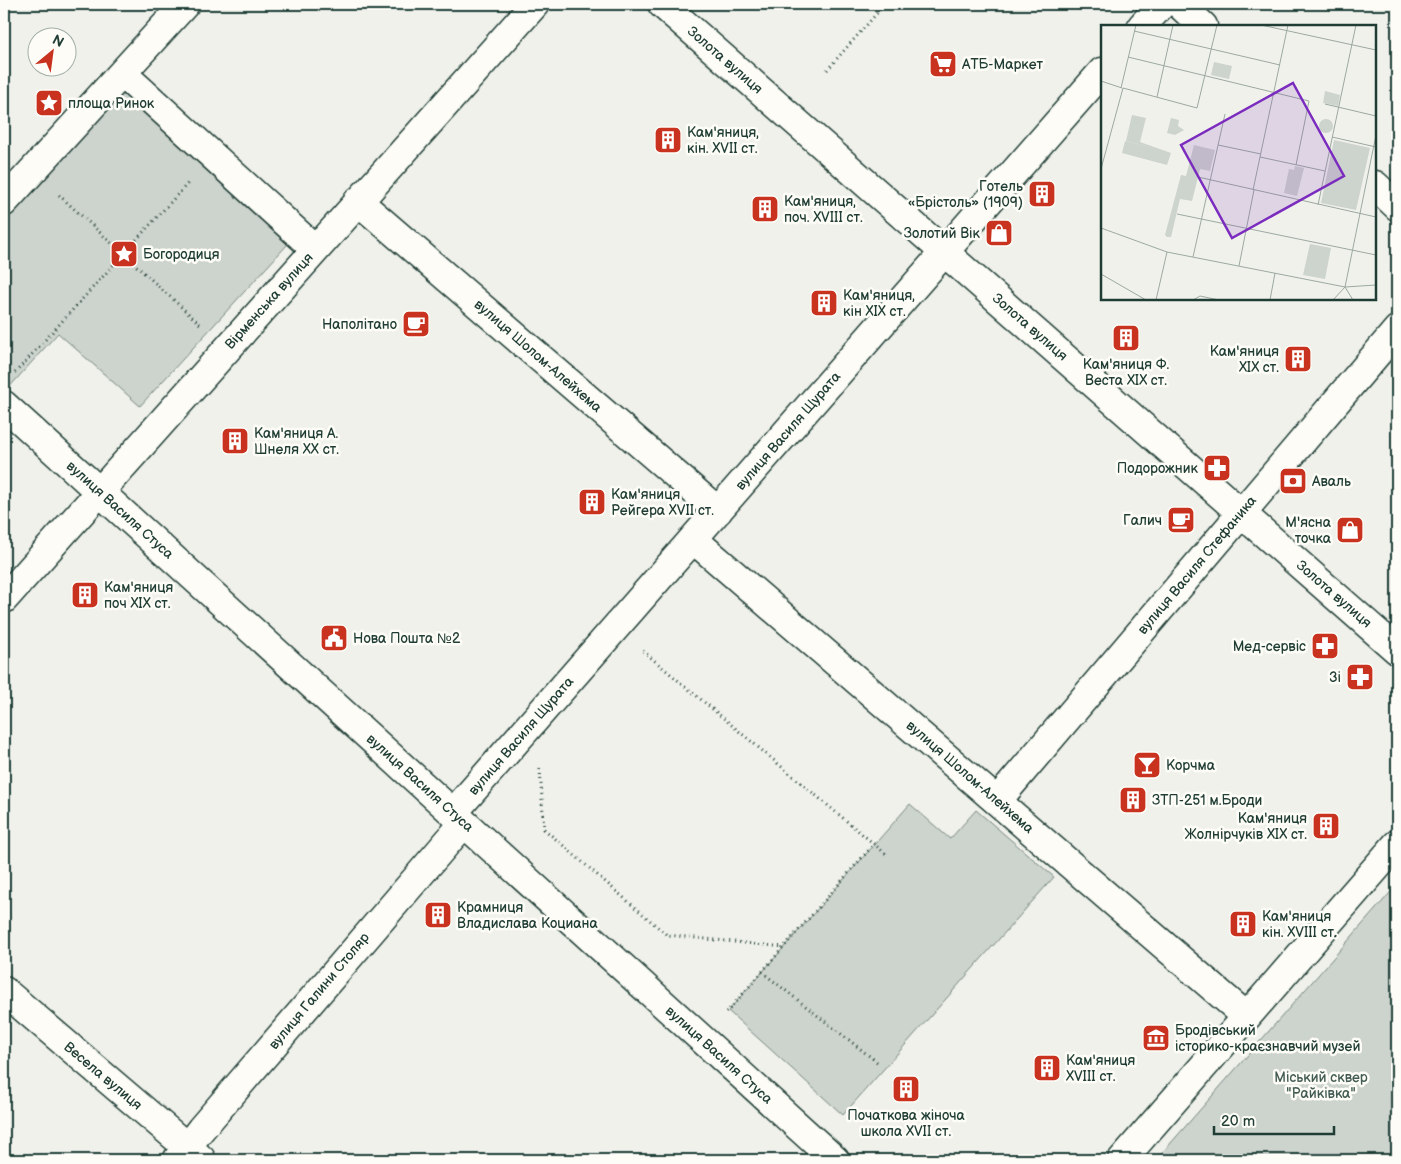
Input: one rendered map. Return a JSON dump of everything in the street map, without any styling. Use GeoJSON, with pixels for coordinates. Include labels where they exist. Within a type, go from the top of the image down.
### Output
{"type":"FeatureCollection","features":[{"type":"Feature","properties":{"kind":"street"},"geometry":{"type":"LineString","coordinates":[[4,202],[185,4]]}},
{"type":"Feature","properties":{"kind":"street","name":"Вірменська вулиця"},"geometry":{"type":"LineString","coordinates":[[4,599],[535,4]]}},
{"type":"Feature","properties":{"kind":"street","name":"Золота вулиця"},"geometry":{"type":"LineString","coordinates":[[662,4],[1397,650]]}},
{"type":"Feature","properties":{"kind":"street"},"geometry":{"type":"LineString","coordinates":[[1143,25],[1162,4]]}},
{"type":"Feature","properties":{"kind":"street"},"geometry":{"type":"LineString","coordinates":[[1179,4],[1202,25]]}},
{"type":"Feature","properties":{"kind":"street"},"geometry":{"type":"LineString","coordinates":[[122,73],[315,249]]}},
{"type":"Feature","properties":{"kind":"street","name":"вулиця Василя Щурата"},"geometry":{"type":"LineString","coordinates":[[458,818],[693,539],[1101,73]]}},
{"type":"Feature","properties":{"kind":"street"},"geometry":{"type":"LineString","coordinates":[[1376,186],[1397,206]]}},
{"type":"Feature","properties":{"kind":"street","name":"вулиця Шолом-Алейхема"},"geometry":{"type":"LineString","coordinates":[[358,201],[718,511]]}},
{"type":"Feature","properties":{"kind":"street","name":"вулиця Василя Стефаника"},"geometry":{"type":"LineString","coordinates":[[997,801],[1397,330]]}},
{"type":"Feature","properties":{"kind":"street","name":"вулиця Василя Стуса"},"geometry":{"type":"LineString","coordinates":[[4,405],[835,1160]]}},
{"type":"Feature","properties":{"kind":"street","name":"вулиця Шолом-Алейхема"},"geometry":{"type":"LineString","coordinates":[[693,539],[1246,1016]]}},
{"type":"Feature","properties":{"kind":"street","name":"вулиця Галини Столяр"},"geometry":{"type":"LineString","coordinates":[[189,1156],[209,1119],[458,818]]}},
{"type":"Feature","properties":{"kind":"street"},"geometry":{"type":"LineString","coordinates":[[1122,1160],[1397,844]]}},
{"type":"Feature","properties":{"kind":"street","name":"Весела вулиця"},"geometry":{"type":"LineString","coordinates":[[4,991],[189,1156]]}},
{"type":"Feature","properties":{"kind":"path"},"geometry":{"type":"LineString","coordinates":[[827,70],[885,4]]}},
{"type":"Feature","properties":{"kind":"path"},"geometry":{"type":"LineString","coordinates":[[10,378],[213,156]]}},
{"type":"Feature","properties":{"kind":"path"},"geometry":{"type":"LineString","coordinates":[[32,171],[227,348]]}},
{"type":"Feature","properties":{"kind":"path"},"geometry":{"type":"LineString","coordinates":[[640,649],[886,854]]}},
{"type":"Feature","properties":{"kind":"path"},"geometry":{"type":"LineString","coordinates":[[539,764],[544,829],[667,935],[784,947]]}},
{"type":"Feature","properties":{"kind":"path"},"geometry":{"type":"LineString","coordinates":[[702,1039],[874,844]]}},
{"type":"Feature","properties":{"kind":"path"},"geometry":{"type":"LineString","coordinates":[[762,972],[877,1062]]}},
{"type":"Feature","properties":{"kind":"green space"},"geometry":{"type":"Polygon","coordinates":[[[122,73],[298,233],[140,406],[58,333],[4,393],[4,202],[122,73]]]}},
{"type":"Feature","properties":{"kind":"green space"},"geometry":{"type":"Polygon","coordinates":[[[910,804],[950,839],[976,810],[1054,877],[843,1115],[728,1011],[910,804]]]}},
{"type":"Feature","properties":{"kind":"green space","name":"Міський сквер \"Райківка\""},"geometry":{"type":"Polygon","coordinates":[[[1397,885],[1397,1160],[1156,1160],[1397,885]]]}},
{"type":"Feature","properties":{"kind":"place","name":"АТБ-Маркет"},"geometry":{"type":"Point","coordinates":[943,64]}},
{"type":"Feature","properties":{"kind":"place","name":"площа Ринок"},"geometry":{"type":"Point","coordinates":[49,103]}},
{"type":"Feature","properties":{"kind":"place","name":"Кам'яниця, кін. XVII ст."},"geometry":{"type":"Point","coordinates":[668,140]}},
{"type":"Feature","properties":{"kind":"place","name":"Готель «Брістоль» (1909)"},"geometry":{"type":"Point","coordinates":[1042,194]}},
{"type":"Feature","properties":{"kind":"place","name":"Кам'яниця, поч. XVIII ст."},"geometry":{"type":"Point","coordinates":[765,209]}},
{"type":"Feature","properties":{"kind":"place","name":"Золотий Вік"},"geometry":{"type":"Point","coordinates":[999,233]}},
{"type":"Feature","properties":{"kind":"place","name":"Богородиця"},"geometry":{"type":"Point","coordinates":[124,254]}},
{"type":"Feature","properties":{"kind":"place","name":"Кам'яниця, кін XIX ст."},"geometry":{"type":"Point","coordinates":[824,303]}},
{"type":"Feature","properties":{"kind":"place","name":"Наполітано"},"geometry":{"type":"Point","coordinates":[416,324]}},
{"type":"Feature","properties":{"kind":"place","name":"Кам'яниця Ф. Веста XIX ст."},"geometry":{"type":"Point","coordinates":[1126,338]}},
{"type":"Feature","properties":{"kind":"place","name":"Кам'яниця XIX ст."},"geometry":{"type":"Point","coordinates":[1298,359]}},
{"type":"Feature","properties":{"kind":"place","name":"Кам'яниця А. Шнеля XX cт."},"geometry":{"type":"Point","coordinates":[235,441]}},
{"type":"Feature","properties":{"kind":"place","name":"Подорожник"},"geometry":{"type":"Point","coordinates":[1217,468]}},
{"type":"Feature","properties":{"kind":"place","name":"Аваль"},"geometry":{"type":"Point","coordinates":[1293,481]}},
{"type":"Feature","properties":{"kind":"place","name":"Кам'яниця Рейгера XVII ст."},"geometry":{"type":"Point","coordinates":[592,502]}},
{"type":"Feature","properties":{"kind":"place","name":"Галич"},"geometry":{"type":"Point","coordinates":[1181,520]}},
{"type":"Feature","properties":{"kind":"place","name":"М'ясна точка"},"geometry":{"type":"Point","coordinates":[1350,530]}},
{"type":"Feature","properties":{"kind":"place","name":"Кам'яниця поч XIX ст."},"geometry":{"type":"Point","coordinates":[85,595]}},
{"type":"Feature","properties":{"kind":"place","name":"Нова Пошта №2"},"geometry":{"type":"Point","coordinates":[334,638]}},
{"type":"Feature","properties":{"kind":"place","name":"Мед-сервіс"},"geometry":{"type":"Point","coordinates":[1325,646]}},
{"type":"Feature","properties":{"kind":"place","name":"3і"},"geometry":{"type":"Point","coordinates":[1360,677]}},
{"type":"Feature","properties":{"kind":"place","name":"Корчма"},"geometry":{"type":"Point","coordinates":[1147,765]}},
{"type":"Feature","properties":{"kind":"place","name":"ЗТП-251 м.Броди"},"geometry":{"type":"Point","coordinates":[1133,800]}},
{"type":"Feature","properties":{"kind":"place","name":"Кам'яниця Жолнірчуків XIX ст."},"geometry":{"type":"Point","coordinates":[1326,826]}},
{"type":"Feature","properties":{"kind":"place","name":"Крамниця Владислава Коциана"},"geometry":{"type":"Point","coordinates":[438,915]}},
{"type":"Feature","properties":{"kind":"place","name":"Кам'яниця кін. XVIII ст."},"geometry":{"type":"Point","coordinates":[1243,924]}},
{"type":"Feature","properties":{"kind":"place","name":"Бродівський історико-краєзнавчий музей"},"geometry":{"type":"Point","coordinates":[1156,1038]}},
{"type":"Feature","properties":{"kind":"place","name":"Кам'яниця XVIII ст."},"geometry":{"type":"Point","coordinates":[1047,1068]}},
{"type":"Feature","properties":{"kind":"place","name":"Початкова жіноча школа XVII ст."},"geometry":{"type":"Point","coordinates":[906,1089]}}]}
